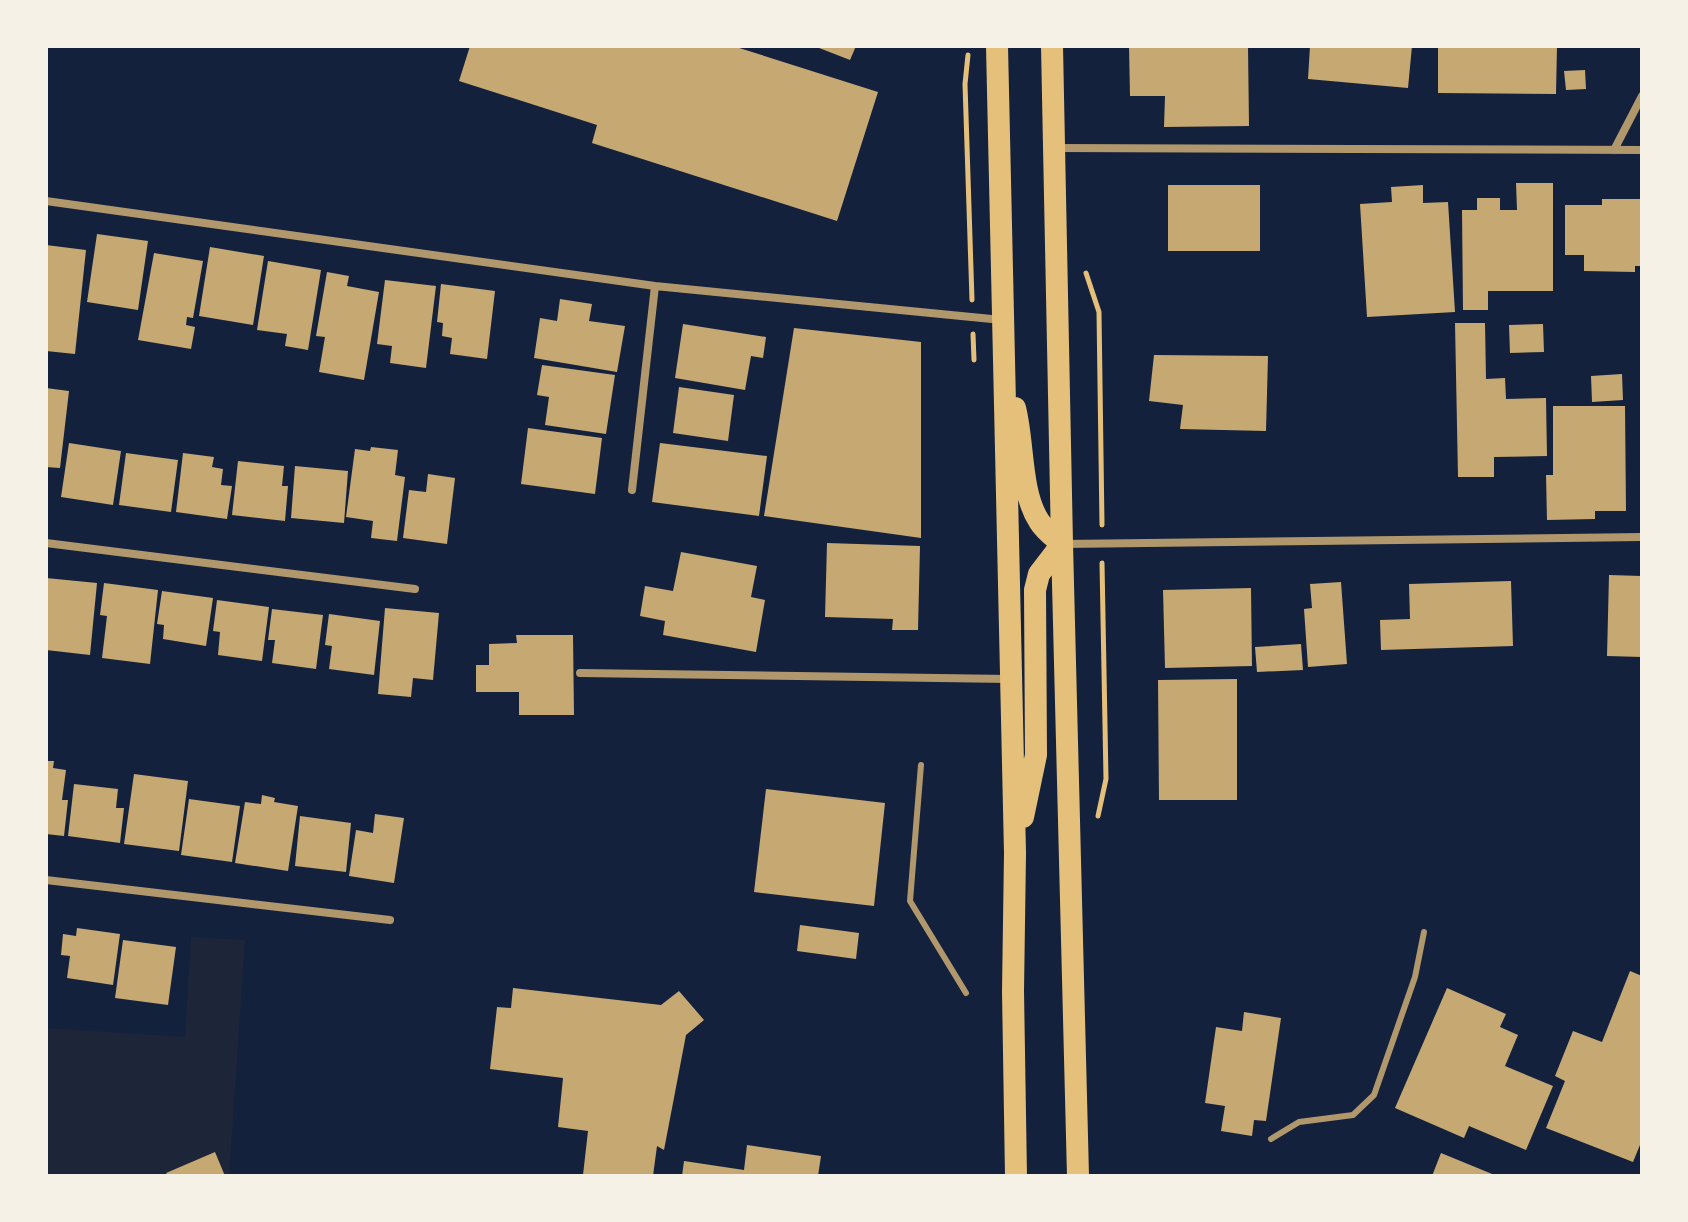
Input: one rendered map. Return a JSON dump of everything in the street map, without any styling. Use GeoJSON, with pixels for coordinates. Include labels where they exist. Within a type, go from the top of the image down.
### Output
{"type":"FeatureCollection","features":[{"type":"Feature","properties":{"kind":"highway"},"geometry":{"type":"LineString","coordinates":[[997,46],[1015,853],[1013,991],[1016,1176]]}},
{"type":"Feature","properties":{"kind":"highway"},"geometry":{"type":"LineString","coordinates":[[1052,46],[1078,1176]]}},
{"type":"Feature","properties":{"kind":"highway"},"geometry":{"type":"LineString","coordinates":[[1003,365],[1017,416],[1030,503],[1048,533],[1062,544]]}},
{"type":"Feature","properties":{"kind":"highway"},"geometry":{"type":"LineString","coordinates":[[1015,853],[1036,755],[1035,590],[1039,574],[1062,544]]}},
{"type":"Feature","properties":{"kind":"street"},"geometry":{"type":"LineString","coordinates":[[1614,150],[1642,96]]}},
{"type":"Feature","properties":{"kind":"street"},"geometry":{"type":"LineString","coordinates":[[1054,148],[1642,150]]}},
{"type":"Feature","properties":{"kind":"street"},"geometry":{"type":"LineString","coordinates":[[46,201],[655,286],[1002,320]]}},
{"type":"Feature","properties":{"kind":"street"},"geometry":{"type":"LineString","coordinates":[[632,490],[655,286]]}},
{"type":"Feature","properties":{"kind":"street"},"geometry":{"type":"LineString","coordinates":[[1062,544],[1642,537]]}},
{"type":"Feature","properties":{"kind":"street"},"geometry":{"type":"LineString","coordinates":[[46,543],[415,589]]}},
{"type":"Feature","properties":{"kind":"street"},"geometry":{"type":"LineString","coordinates":[[580,673],[1010,679]]}},
{"type":"Feature","properties":{"kind":"street"},"geometry":{"type":"LineString","coordinates":[[46,880],[390,920]]}},
{"type":"Feature","properties":{"kind":"lane"},"geometry":{"type":"LineString","coordinates":[[921,765],[910,901],[966,993]]}},
{"type":"Feature","properties":{"kind":"lane"},"geometry":{"type":"LineString","coordinates":[[1271,1139],[1299,1122],[1353,1115],[1374,1095],[1415,977],[1424,932]]}},
{"type":"Feature","properties":{"kind":"path"},"geometry":{"type":"LineString","coordinates":[[970,46],[965,84],[972,304]]}},
{"type":"Feature","properties":{"kind":"path"},"geometry":{"type":"LineString","coordinates":[[1085,272],[1099,312],[1106,779],[1096,821]]}},
{"type":"Feature","properties":{"kind":"shaded area"},"geometry":{"type":"Polygon","coordinates":[[[191,937],[245,940],[229,1176],[46,1176],[46,1028],[185,1037],[191,937]]]}},
{"type":"Feature","properties":{"kind":"building"},"geometry":{"type":"Polygon","coordinates":[[[470,46],[733,46],[878,92],[837,221],[592,143],[597,125],[459,81],[470,46]]]}},
{"type":"Feature","properties":{"kind":"building"},"geometry":{"type":"Polygon","coordinates":[[[814,46],[856,46],[850,60],[814,46]]]}},
{"type":"Feature","properties":{"kind":"building"},"geometry":{"type":"Polygon","coordinates":[[[1129,46],[1248,46],[1249,126],[1164,127],[1165,96],[1130,96],[1129,46]]]}},
{"type":"Feature","properties":{"kind":"building"},"geometry":{"type":"Polygon","coordinates":[[[1310,46],[1412,46],[1408,88],[1308,79],[1310,46]]]}},
{"type":"Feature","properties":{"kind":"building"},"geometry":{"type":"Polygon","coordinates":[[[1438,46],[1557,46],[1556,94],[1438,93],[1438,46]]]}},
{"type":"Feature","properties":{"kind":"building"},"geometry":{"type":"Polygon","coordinates":[[[1585,70],[1586,89],[1566,90],[1564,71],[1585,70]]]}},
{"type":"Feature","properties":{"kind":"building"},"geometry":{"type":"Polygon","coordinates":[[[1516,183],[1553,183],[1553,291],[1488,291],[1488,310],[1463,310],[1462,210],[1477,210],[1477,198],[1500,198],[1500,210],[1517,210],[1516,183]]]}},
{"type":"Feature","properties":{"kind":"building"},"geometry":{"type":"Polygon","coordinates":[[[1168,185],[1260,185],[1260,251],[1168,251],[1168,185]]]}},
{"type":"Feature","properties":{"kind":"building"},"geometry":{"type":"Polygon","coordinates":[[[1423,185],[1423,203],[1448,202],[1455,312],[1367,317],[1360,204],[1392,202],[1391,187],[1423,185]]]}},
{"type":"Feature","properties":{"kind":"building"},"geometry":{"type":"Polygon","coordinates":[[[1602,199],[1642,199],[1642,266],[1635,266],[1635,272],[1584,271],[1584,255],[1565,255],[1565,205],[1602,205],[1602,199]]]}},
{"type":"Feature","properties":{"kind":"building"},"geometry":{"type":"Polygon","coordinates":[[[97,234],[148,241],[138,310],[87,302],[97,234]]]}},
{"type":"Feature","properties":{"kind":"building"},"geometry":{"type":"Polygon","coordinates":[[[46,245],[86,250],[75,354],[46,351],[46,245]]]}},
{"type":"Feature","properties":{"kind":"building"},"geometry":{"type":"Polygon","coordinates":[[[210,247],[264,256],[253,325],[199,316],[210,247]]]}},
{"type":"Feature","properties":{"kind":"building"},"geometry":{"type":"Polygon","coordinates":[[[154,253],[203,261],[193,318],[187,317],[186,325],[195,327],[191,349],[138,340],[154,253]]]}},
{"type":"Feature","properties":{"kind":"building"},"geometry":{"type":"Polygon","coordinates":[[[268,261],[321,270],[308,350],[285,346],[287,334],[257,330],[268,261]]]}},
{"type":"Feature","properties":{"kind":"building"},"geometry":{"type":"Polygon","coordinates":[[[327,272],[349,276],[347,286],[379,292],[364,380],[319,372],[325,337],[316,336],[327,272]]]}},
{"type":"Feature","properties":{"kind":"building"},"geometry":{"type":"Polygon","coordinates":[[[385,280],[436,286],[426,368],[390,363],[392,346],[377,344],[385,280]]]}},
{"type":"Feature","properties":{"kind":"building"},"geometry":{"type":"Polygon","coordinates":[[[441,284],[495,291],[487,359],[450,354],[452,338],[442,336],[443,323],[437,322],[441,284]]]}},
{"type":"Feature","properties":{"kind":"building"},"geometry":{"type":"Polygon","coordinates":[[[560,299],[592,304],[589,321],[625,326],[617,372],[534,358],[540,318],[557,321],[560,299]]]}},
{"type":"Feature","properties":{"kind":"building"},"geometry":{"type":"Polygon","coordinates":[[[1455,323],[1485,323],[1486,379],[1505,378],[1506,399],[1546,398],[1547,456],[1494,457],[1494,477],[1458,477],[1455,323]]]}},
{"type":"Feature","properties":{"kind":"building"},"geometry":{"type":"Polygon","coordinates":[[[683,324],[766,337],[763,358],[751,356],[745,390],[675,378],[683,324]]]}},
{"type":"Feature","properties":{"kind":"building"},"geometry":{"type":"Polygon","coordinates":[[[1543,324],[1544,352],[1510,353],[1509,325],[1543,324]]]}},
{"type":"Feature","properties":{"kind":"building"},"geometry":{"type":"Polygon","coordinates":[[[794,328],[921,342],[921,538],[764,516],[794,328]]]}},
{"type":"Feature","properties":{"kind":"building"},"geometry":{"type":"Polygon","coordinates":[[[1154,355],[1268,356],[1266,431],[1180,429],[1183,405],[1149,401],[1154,355]]]}},
{"type":"Feature","properties":{"kind":"building"},"geometry":{"type":"Polygon","coordinates":[[[542,365],[615,375],[606,434],[545,425],[549,397],[537,395],[542,365]]]}},
{"type":"Feature","properties":{"kind":"building"},"geometry":{"type":"Polygon","coordinates":[[[1622,374],[1623,400],[1592,402],[1591,376],[1622,374]]]}},
{"type":"Feature","properties":{"kind":"building"},"geometry":{"type":"Polygon","coordinates":[[[679,387],[734,395],[728,441],[673,433],[679,387]]]}},
{"type":"Feature","properties":{"kind":"building"},"geometry":{"type":"Polygon","coordinates":[[[46,388],[69,391],[60,468],[46,467],[46,388]]]}},
{"type":"Feature","properties":{"kind":"building"},"geometry":{"type":"Polygon","coordinates":[[[1553,406],[1625,406],[1626,511],[1595,511],[1595,519],[1547,520],[1546,475],[1553,475],[1553,406]]]}},
{"type":"Feature","properties":{"kind":"building"},"geometry":{"type":"Polygon","coordinates":[[[528,428],[602,438],[595,494],[521,484],[528,428]]]}},
{"type":"Feature","properties":{"kind":"building"},"geometry":{"type":"Polygon","coordinates":[[[69,443],[121,451],[113,505],[61,497],[69,443]]]}},
{"type":"Feature","properties":{"kind":"building"},"geometry":{"type":"Polygon","coordinates":[[[660,443],[767,456],[759,516],[652,502],[660,443]]]}},
{"type":"Feature","properties":{"kind":"building"},"geometry":{"type":"Polygon","coordinates":[[[371,447],[398,450],[395,475],[405,477],[397,541],[371,538],[373,521],[346,517],[355,449],[370,451],[371,447]]]}},
{"type":"Feature","properties":{"kind":"building"},"geometry":{"type":"Polygon","coordinates":[[[126,453],[178,460],[171,512],[119,505],[126,453]]]}},
{"type":"Feature","properties":{"kind":"building"},"geometry":{"type":"Polygon","coordinates":[[[183,453],[214,457],[212,467],[223,469],[221,485],[232,486],[227,519],[176,512],[183,453]]]}},
{"type":"Feature","properties":{"kind":"building"},"geometry":{"type":"Polygon","coordinates":[[[238,461],[284,466],[282,486],[288,486],[285,521],[232,515],[238,461]]]}},
{"type":"Feature","properties":{"kind":"building"},"geometry":{"type":"Polygon","coordinates":[[[295,466],[348,471],[344,523],[291,518],[295,466]]]}},
{"type":"Feature","properties":{"kind":"building"},"geometry":{"type":"Polygon","coordinates":[[[428,474],[455,478],[447,544],[403,538],[409,490],[426,492],[428,474]]]}},
{"type":"Feature","properties":{"kind":"building"},"geometry":{"type":"Polygon","coordinates":[[[827,543],[920,546],[918,630],[892,630],[893,619],[825,617],[827,543]]]}},
{"type":"Feature","properties":{"kind":"building"},"geometry":{"type":"Polygon","coordinates":[[[681,552],[757,566],[751,597],[765,600],[756,652],[663,635],[665,621],[640,616],[645,586],[673,591],[681,552]]]}},
{"type":"Feature","properties":{"kind":"building"},"geometry":{"type":"Polygon","coordinates":[[[1609,575],[1642,576],[1642,657],[1607,656],[1609,575]]]}},
{"type":"Feature","properties":{"kind":"building"},"geometry":{"type":"Polygon","coordinates":[[[46,578],[97,583],[90,655],[46,650],[46,578]]]}},
{"type":"Feature","properties":{"kind":"building"},"geometry":{"type":"Polygon","coordinates":[[[1511,581],[1513,646],[1381,650],[1380,620],[1410,619],[1409,584],[1511,581]]]}},
{"type":"Feature","properties":{"kind":"building"},"geometry":{"type":"Polygon","coordinates":[[[1341,582],[1347,664],[1308,667],[1304,609],[1312,608],[1310,584],[1341,582]]]}},
{"type":"Feature","properties":{"kind":"building"},"geometry":{"type":"Polygon","coordinates":[[[104,583],[158,590],[150,664],[102,658],[107,616],[100,615],[104,583]]]}},
{"type":"Feature","properties":{"kind":"building"},"geometry":{"type":"Polygon","coordinates":[[[1251,588],[1252,666],[1165,668],[1163,590],[1251,588]]]}},
{"type":"Feature","properties":{"kind":"building"},"geometry":{"type":"Polygon","coordinates":[[[162,591],[213,598],[206,646],[163,639],[164,625],[157,624],[162,591]]]}},
{"type":"Feature","properties":{"kind":"building"},"geometry":{"type":"Polygon","coordinates":[[[217,600],[269,607],[262,661],[218,655],[220,632],[213,631],[217,600]]]}},
{"type":"Feature","properties":{"kind":"building"},"geometry":{"type":"Polygon","coordinates":[[[385,608],[439,613],[433,680],[413,678],[411,697],[378,694],[385,608]]]}},
{"type":"Feature","properties":{"kind":"building"},"geometry":{"type":"Polygon","coordinates":[[[272,609],[323,615],[316,669],[272,663],[275,640],[268,640],[272,609]]]}},
{"type":"Feature","properties":{"kind":"building"},"geometry":{"type":"Polygon","coordinates":[[[329,614],[380,621],[374,675],[329,669],[332,646],[325,645],[329,614]]]}},
{"type":"Feature","properties":{"kind":"building"},"geometry":{"type":"Polygon","coordinates":[[[516,635],[573,635],[574,715],[519,715],[519,692],[476,692],[476,665],[489,665],[489,644],[517,643],[516,635]]]}},
{"type":"Feature","properties":{"kind":"building"},"geometry":{"type":"Polygon","coordinates":[[[1301,644],[1303,670],[1257,672],[1255,647],[1301,644]]]}},
{"type":"Feature","properties":{"kind":"building"},"geometry":{"type":"Polygon","coordinates":[[[1237,679],[1237,800],[1159,800],[1158,680],[1237,679]]]}},
{"type":"Feature","properties":{"kind":"building"},"geometry":{"type":"Polygon","coordinates":[[[46,761],[54,761],[53,768],[66,770],[62,800],[68,800],[64,836],[46,834],[46,761]]]}},
{"type":"Feature","properties":{"kind":"building"},"geometry":{"type":"Polygon","coordinates":[[[134,774],[188,781],[179,851],[124,844],[134,774]]]}},
{"type":"Feature","properties":{"kind":"building"},"geometry":{"type":"Polygon","coordinates":[[[74,784],[118,789],[116,808],[124,808],[120,843],[68,836],[74,784]]]}},
{"type":"Feature","properties":{"kind":"building"},"geometry":{"type":"Polygon","coordinates":[[[766,789],[885,803],[874,906],[754,892],[766,789]]]}},
{"type":"Feature","properties":{"kind":"building"},"geometry":{"type":"Polygon","coordinates":[[[262,795],[275,798],[274,802],[298,806],[288,871],[235,863],[245,802],[261,804],[262,795]]]}},
{"type":"Feature","properties":{"kind":"building"},"geometry":{"type":"Polygon","coordinates":[[[189,799],[240,806],[232,862],[181,855],[189,799]]]}},
{"type":"Feature","properties":{"kind":"building"},"geometry":{"type":"Polygon","coordinates":[[[375,814],[404,818],[394,883],[349,876],[356,830],[373,833],[375,814]]]}},
{"type":"Feature","properties":{"kind":"building"},"geometry":{"type":"Polygon","coordinates":[[[300,816],[351,823],[346,872],[295,866],[300,816]]]}},
{"type":"Feature","properties":{"kind":"building"},"geometry":{"type":"Polygon","coordinates":[[[800,925],[859,933],[856,959],[797,951],[800,925]]]}},
{"type":"Feature","properties":{"kind":"building"},"geometry":{"type":"Polygon","coordinates":[[[77,928],[120,934],[113,985],[67,978],[70,956],[61,955],[63,934],[76,936],[77,928]]]}},
{"type":"Feature","properties":{"kind":"building"},"geometry":{"type":"Polygon","coordinates":[[[123,940],[176,947],[168,1005],[115,998],[123,940]]]}},
{"type":"Feature","properties":{"kind":"building"},"geometry":{"type":"Polygon","coordinates":[[[1630,971],[1642,976],[1642,1140],[1633,1162],[1546,1128],[1565,1081],[1555,1076],[1573,1031],[1602,1042],[1630,971]]]}},
{"type":"Feature","properties":{"kind":"building"},"geometry":{"type":"Polygon","coordinates":[[[513,988],[661,1005],[679,991],[704,1020],[686,1035],[664,1150],[657,1146],[653,1176],[583,1175],[588,1131],[558,1127],[563,1078],[490,1069],[497,1007],[511,1008],[513,988]]]}},
{"type":"Feature","properties":{"kind":"building"},"geometry":{"type":"Polygon","coordinates":[[[1447,988],[1506,1014],[1500,1027],[1518,1035],[1505,1066],[1553,1086],[1526,1150],[1469,1126],[1464,1138],[1395,1108],[1447,988]]]}},
{"type":"Feature","properties":{"kind":"building"},"geometry":{"type":"Polygon","coordinates":[[[1244,1012],[1281,1018],[1266,1121],[1254,1120],[1252,1136],[1221,1131],[1225,1106],[1205,1103],[1216,1027],[1242,1031],[1244,1012]]]}},
{"type":"Feature","properties":{"kind":"building"},"geometry":{"type":"Polygon","coordinates":[[[747,1145],[821,1156],[818,1176],[682,1176],[684,1161],[744,1170],[747,1145]]]}},
{"type":"Feature","properties":{"kind":"building"},"geometry":{"type":"Polygon","coordinates":[[[215,1152],[225,1176],[168,1176],[166,1173],[215,1152]]]}},
{"type":"Feature","properties":{"kind":"building"},"geometry":{"type":"Polygon","coordinates":[[[1441,1153],[1497,1176],[1432,1176],[1441,1153]]]}}]}
